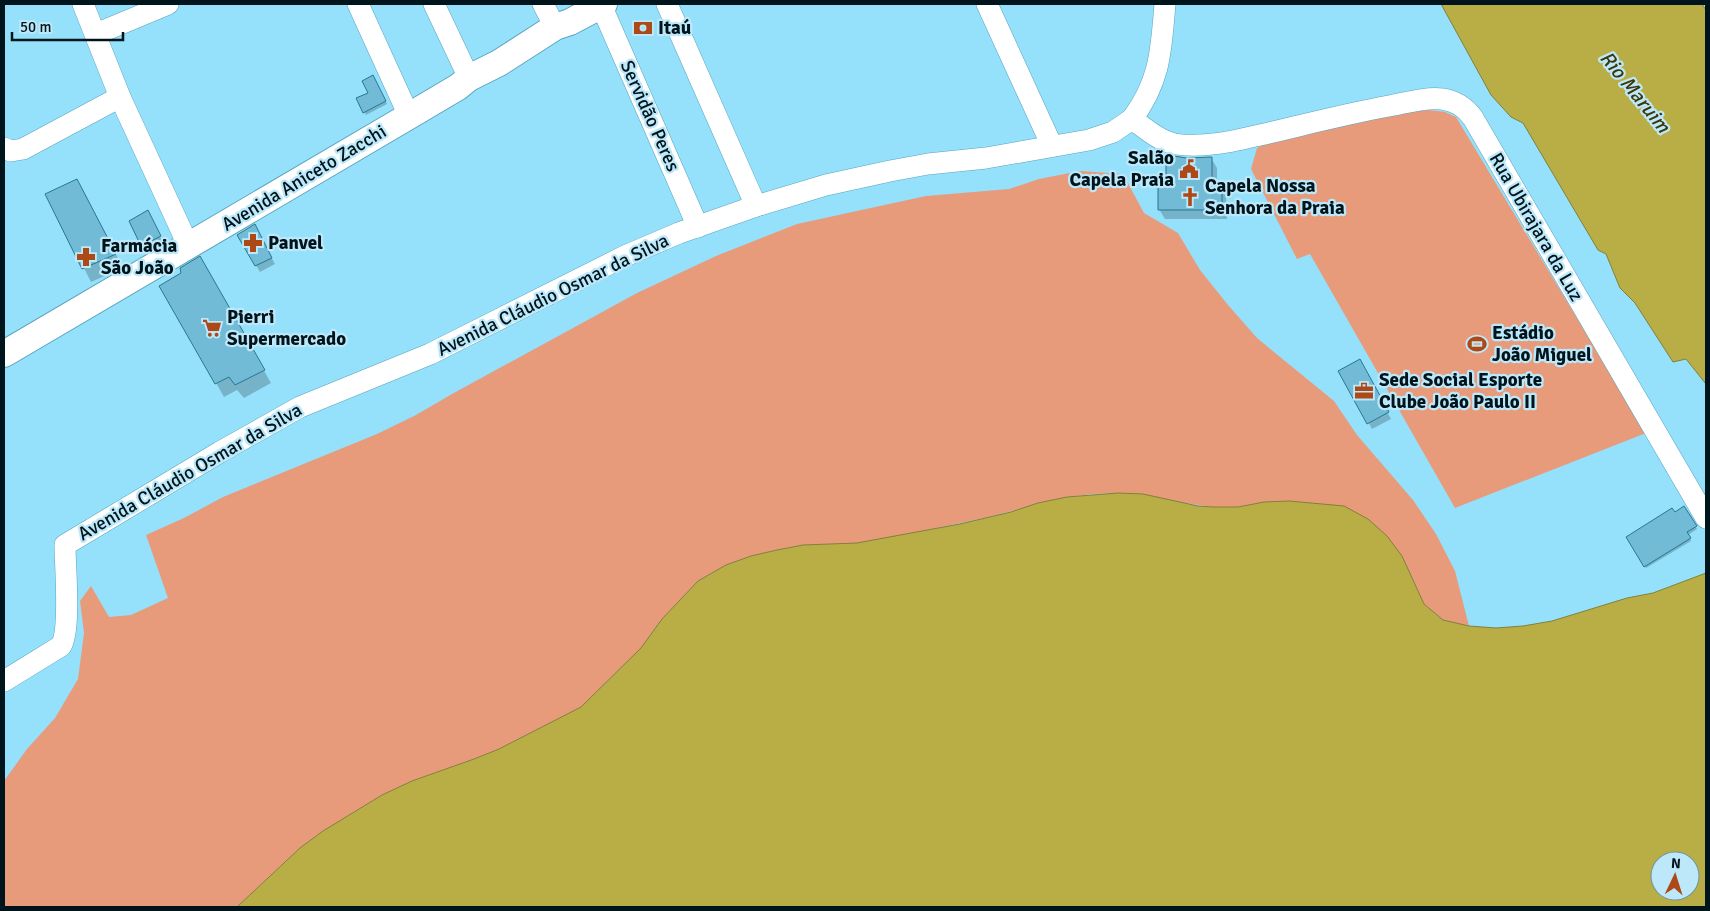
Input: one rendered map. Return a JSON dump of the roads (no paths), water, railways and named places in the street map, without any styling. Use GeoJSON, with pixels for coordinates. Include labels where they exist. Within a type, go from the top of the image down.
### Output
{"type":"FeatureCollection","features":[{"type":"Feature","properties":{"kind":"main road","name":"Avenida Aniceto Zacchi"},"geometry":{"type":"LineString","coordinates":[[4,354],[139,274],[189,247],[458,87],[469,78],[500,63],[555,27],[570,22],[603,4]]}},
{"type":"Feature","properties":{"kind":"street"},"geometry":{"type":"LineString","coordinates":[[83,4],[120,97],[189,247]]}},
{"type":"Feature","properties":{"kind":"street"},"geometry":{"type":"LineString","coordinates":[[96,34],[168,4]]}},
{"type":"Feature","properties":{"kind":"street"},"geometry":{"type":"LineString","coordinates":[[358,4],[409,116]]}},
{"type":"Feature","properties":{"kind":"street"},"geometry":{"type":"LineString","coordinates":[[434,4],[469,78]]}},
{"type":"Feature","properties":{"kind":"street"},"geometry":{"type":"LineString","coordinates":[[543,4],[555,27]]}},
{"type":"Feature","properties":{"kind":"street","name":"Servidão Peres"},"geometry":{"type":"LineString","coordinates":[[603,4],[698,227]]}},
{"type":"Feature","properties":{"kind":"street"},"geometry":{"type":"LineString","coordinates":[[667,4],[756,206]]}},
{"type":"Feature","properties":{"kind":"street"},"geometry":{"type":"LineString","coordinates":[[987,4],[1052,146]]}},
{"type":"Feature","properties":{"kind":"street"},"geometry":{"type":"LineString","coordinates":[[1132,119],[1146,97],[1158,67],[1165,4]]}},
{"type":"Feature","properties":{"kind":"street"},"geometry":{"type":"LineString","coordinates":[[4,148],[11,152],[23,149],[120,97]]}},
{"type":"Feature","properties":{"kind":"street","name":"Rua Ubirajara da Luz"},"geometry":{"type":"LineString","coordinates":[[1132,119],[1168,142],[1204,144],[1244,139],[1408,102],[1448,100],[1464,107],[1473,118],[1706,518]]}},
{"type":"Feature","properties":{"kind":"street","name":"Avenida Cláudio Osmar da Silva"},"geometry":{"type":"LineString","coordinates":[[4,681],[61,646],[64,641],[66,626],[65,545],[220,452],[300,407],[430,354],[625,256],[756,206],[826,185],[890,171],[928,164],[986,158],[1101,137],[1113,132],[1132,119]]}},
{"type":"Feature","properties":{"kind":"water","name":"Rio Maruim"},"geometry":{"type":"Polygon","coordinates":[[[1441,4],[1702,4],[1706,10],[1706,384],[1686,359],[1673,362],[1635,303],[1620,288],[1606,254],[1598,250],[1523,123],[1511,117],[1491,95],[1441,4]]]}},
{"type":"Feature","properties":{"kind":"water"},"geometry":{"type":"Polygon","coordinates":[[[1118,493],[1143,494],[1198,506],[1213,507],[1238,507],[1264,502],[1289,501],[1344,506],[1368,519],[1387,536],[1402,556],[1424,604],[1443,620],[1469,626],[1496,628],[1552,621],[1627,598],[1653,593],[1706,573],[1706,907],[237,907],[300,848],[323,831],[382,795],[412,781],[499,749],[581,707],[641,648],[662,619],[698,581],[726,565],[751,556],[803,545],[857,543],[960,524],[1011,512],[1038,503],[1067,497],[1118,493]]]}},
{"type":"Feature","properties":{"kind":"place","name":"Itaú"},"geometry":{"type":"Point","coordinates":[643,28]}},
{"type":"Feature","properties":{"kind":"place","name":"Salão Capela Praia"},"geometry":{"type":"Point","coordinates":[1189,169]}},
{"type":"Feature","properties":{"kind":"place","name":"Capela Nossa Senhora da Praia"},"geometry":{"type":"Point","coordinates":[1190,197]}},
{"type":"Feature","properties":{"kind":"place","name":"Panvel"},"geometry":{"type":"Point","coordinates":[253,243]}},
{"type":"Feature","properties":{"kind":"place","name":"Farmácia São João"},"geometry":{"type":"Point","coordinates":[86,257]}},
{"type":"Feature","properties":{"kind":"place","name":"Pierri Supermercado"},"geometry":{"type":"Point","coordinates":[212,328]}},
{"type":"Feature","properties":{"kind":"place","name":"Estádio João Miguel"},"geometry":{"type":"Point","coordinates":[1477,344]}},
{"type":"Feature","properties":{"kind":"place","name":"Sede Social Esporte Clube João Paulo II"},"geometry":{"type":"Point","coordinates":[1364,391]}}]}
